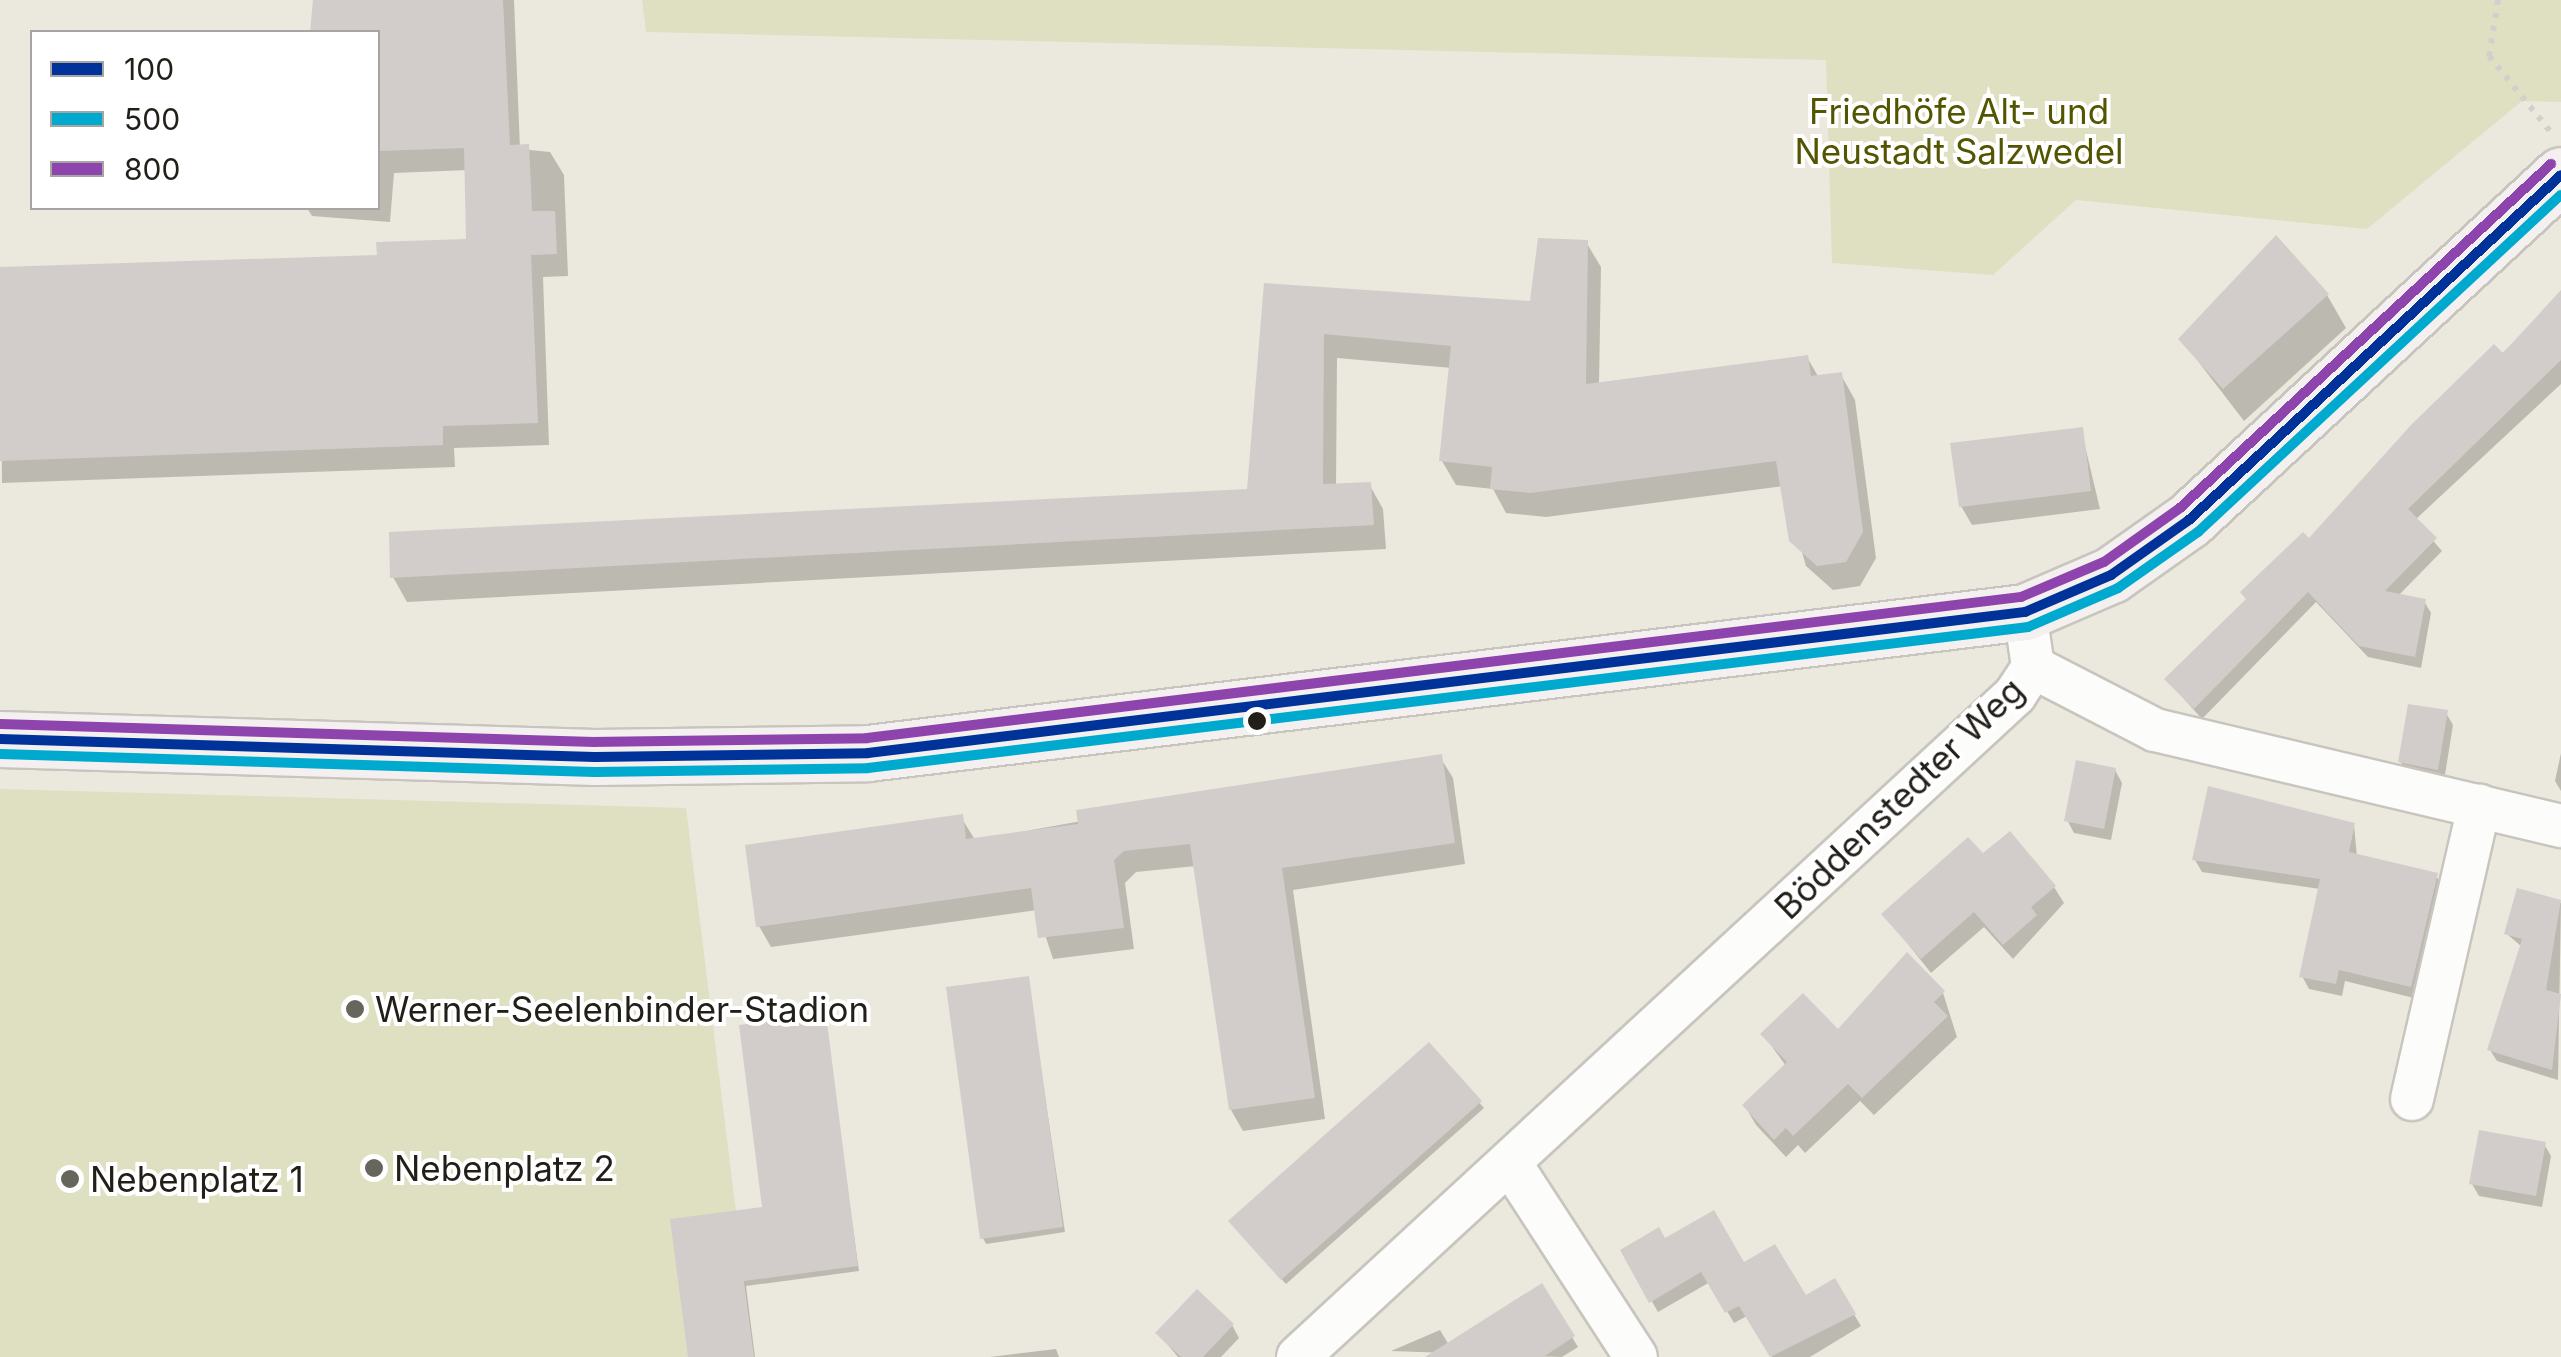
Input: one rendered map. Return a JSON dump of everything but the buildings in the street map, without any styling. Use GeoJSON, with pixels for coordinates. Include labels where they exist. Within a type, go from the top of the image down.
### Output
{"type":"FeatureCollection","features":[{"type":"Feature","properties":{"kind":"street"},"geometry":{"type":"LineString","coordinates":[[0,739],[594,758],[868,754],[2025,612],[2110,575],[2189,520],[2556,154]]}},
{"type":"Feature","properties":{"kind":"street","name":"Böddenstedter Weg"},"geometry":{"type":"LineString","coordinates":[[1298,1357],[1978,731],[2033,667],[2025,612]]}},
{"type":"Feature","properties":{"kind":"street"},"geometry":{"type":"LineString","coordinates":[[2033,667],[2155,730],[2561,826]]}},
{"type":"Feature","properties":{"kind":"street"},"geometry":{"type":"LineString","coordinates":[[2412,1099],[2479,806]]}},
{"type":"Feature","properties":{"kind":"street"},"geometry":{"type":"LineString","coordinates":[[1510,1163],[1636,1357]]}},
{"type":"Feature","properties":{"kind":"path"},"geometry":{"type":"LineString","coordinates":[[2498,0],[2489,56],[2556,154]]}},
{"type":"Feature","properties":{"kind":"green space","name":"Friedhöfe Alt- und Neustadt Salzwedel"},"geometry":{"type":"Polygon","coordinates":[[[642,0],[2561,0],[2561,102],[2522,101],[2367,229],[2076,200],[1993,275],[1832,263],[1826,60],[646,32],[642,0]]]}},
{"type":"Feature","properties":{"kind":"green space","name":"Werner-Seelenbinder-Stadion"},"geometry":{"type":"Polygon","coordinates":[[[0,789],[686,808],[754,1357],[0,1357],[0,789]]]}},
{"type":"Feature","properties":{"kind":"transit line","name":"800"},"geometry":{"type":"LineString","coordinates":[[0,724],[595,742],[867,738],[2021,597],[2104,562],[2180,508],[2551,164]]}},
{"type":"Feature","properties":{"kind":"transit line","name":"100"},"geometry":{"type":"LineString","coordinates":[[0,739],[595,757],[868,753],[2025,612],[2111,575],[2189,520],[2561,175]]}},
{"type":"Feature","properties":{"kind":"transit line","name":"500"},"geometry":{"type":"LineString","coordinates":[[0,754],[595,772],[868,768],[2028,627],[2118,588],[2198,532],[2561,195]]}},
{"type":"Feature","properties":{"kind":"place","name":"Werner-Seelenbinder-Stadion"},"geometry":{"type":"Point","coordinates":[355,1009]}},
{"type":"Feature","properties":{"kind":"place","name":"Nebenplatz 2"},"geometry":{"type":"Point","coordinates":[374,1168]}},
{"type":"Feature","properties":{"kind":"place","name":"Nebenplatz 1"},"geometry":{"type":"Point","coordinates":[70,1179]}}]}
